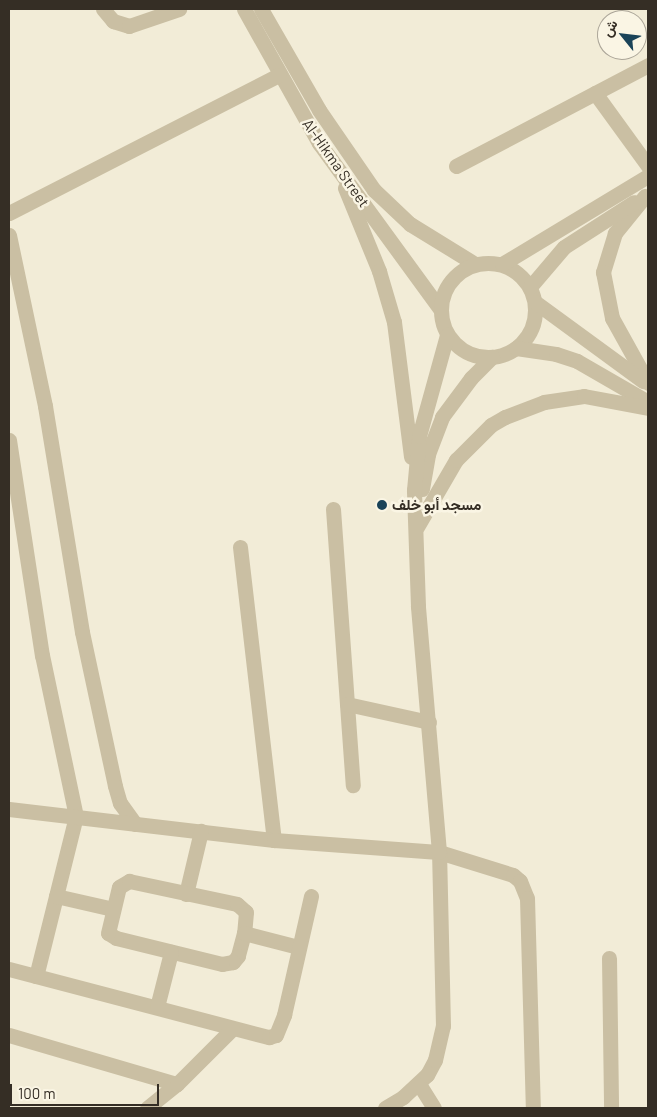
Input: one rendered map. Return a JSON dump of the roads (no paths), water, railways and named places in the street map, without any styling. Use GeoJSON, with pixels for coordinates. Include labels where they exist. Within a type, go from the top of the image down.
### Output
{"type":"FeatureCollection","features":[{"type":"Feature","properties":{"kind":"street"},"geometry":{"type":"LineString","coordinates":[[103,9],[113,21],[129,26],[179,9]]}},
{"type":"Feature","properties":{"kind":"street","name":"Al-Hikma Street"},"geometry":{"type":"LineString","coordinates":[[244,9],[279,75],[334,164],[440,309]]}},
{"type":"Feature","properties":{"kind":"street","name":"Al-Hikma Street"},"geometry":{"type":"LineString","coordinates":[[261,9],[319,110],[374,190],[410,224],[475,264]]}},
{"type":"Feature","properties":{"kind":"street"},"geometry":{"type":"LineString","coordinates":[[456,166],[648,65]]}},
{"type":"Feature","properties":{"kind":"street"},"geometry":{"type":"LineString","coordinates":[[9,214],[279,75]]}},
{"type":"Feature","properties":{"kind":"street"},"geometry":{"type":"LineString","coordinates":[[594,93],[648,166]]}},
{"type":"Feature","properties":{"kind":"street"},"geometry":{"type":"LineString","coordinates":[[334,164],[375,262],[394,322],[414,490],[415,545],[439,852],[442,1026],[435,1060],[419,1084],[385,1108]]}},
{"type":"Feature","properties":{"kind":"street"},"geometry":{"type":"LineString","coordinates":[[502,264],[648,176]]}},
{"type":"Feature","properties":{"kind":"street"},"geometry":{"type":"LineString","coordinates":[[516,348],[532,328],[533,295],[570,243],[647,195]]}},
{"type":"Feature","properties":{"kind":"street"},"geometry":{"type":"LineString","coordinates":[[647,195],[615,234],[603,272],[612,318],[648,384]]}},
{"type":"Feature","properties":{"kind":"street"},"geometry":{"type":"LineString","coordinates":[[9,235],[45,406],[82,632],[117,795],[135,824]]}},
{"type":"Feature","properties":{"kind":"street"},"geometry":{"type":"LineString","coordinates":[[414,490],[419,436],[447,335],[440,309],[448,284],[460,271],[475,264],[502,264],[518,272],[533,295],[648,384]]}},
{"type":"Feature","properties":{"kind":"street"},"geometry":{"type":"LineString","coordinates":[[447,335],[466,352],[492,357]]}},
{"type":"Feature","properties":{"kind":"street"},"geometry":{"type":"LineString","coordinates":[[415,545],[434,434],[454,398],[492,357],[516,348],[556,354],[578,361],[648,402]]}},
{"type":"Feature","properties":{"kind":"street"},"geometry":{"type":"LineString","coordinates":[[417,527],[456,460],[491,425],[505,417],[544,402],[584,396],[648,408]]}},
{"type":"Feature","properties":{"kind":"street"},"geometry":{"type":"LineString","coordinates":[[9,440],[15,519],[76,816],[36,976]]}},
{"type":"Feature","properties":{"kind":"street"},"geometry":{"type":"LineString","coordinates":[[333,509],[353,785]]}},
{"type":"Feature","properties":{"kind":"street"},"geometry":{"type":"LineString","coordinates":[[240,547],[274,840]]}},
{"type":"Feature","properties":{"kind":"street"},"geometry":{"type":"LineString","coordinates":[[347,704],[429,722]]}},
{"type":"Feature","properties":{"kind":"street"},"geometry":{"type":"LineString","coordinates":[[9,809],[274,840],[439,852],[502,870],[513,875],[525,889],[528,916],[533,1108]]}},
{"type":"Feature","properties":{"kind":"street"},"geometry":{"type":"LineString","coordinates":[[186,894],[201,831]]}},
{"type":"Feature","properties":{"kind":"street"},"geometry":{"type":"LineString","coordinates":[[124,882],[186,894],[241,906],[247,914],[238,956],[228,964],[110,936],[108,927],[119,887],[124,882]]}},
{"type":"Feature","properties":{"kind":"street"},"geometry":{"type":"LineString","coordinates":[[56,896],[113,909]]}},
{"type":"Feature","properties":{"kind":"street"},"geometry":{"type":"LineString","coordinates":[[9,969],[157,1007],[261,1037],[276,1035],[284,1015],[311,896]]}},
{"type":"Feature","properties":{"kind":"street"},"geometry":{"type":"LineString","coordinates":[[244,933],[298,947]]}},
{"type":"Feature","properties":{"kind":"street"},"geometry":{"type":"LineString","coordinates":[[157,1007],[171,952]]}},
{"type":"Feature","properties":{"kind":"street"},"geometry":{"type":"LineString","coordinates":[[609,958],[611,1108]]}},
{"type":"Feature","properties":{"kind":"street"},"geometry":{"type":"LineString","coordinates":[[147,1108],[177,1084],[232,1029]]}},
{"type":"Feature","properties":{"kind":"street"},"geometry":{"type":"LineString","coordinates":[[9,1035],[177,1084]]}},
{"type":"Feature","properties":{"kind":"street"},"geometry":{"type":"LineString","coordinates":[[419,1084],[434,1108]]}},
{"type":"Feature","properties":{"kind":"place","name":"مسجد أبو خلف"},"geometry":{"type":"Point","coordinates":[382,505]}}]}
